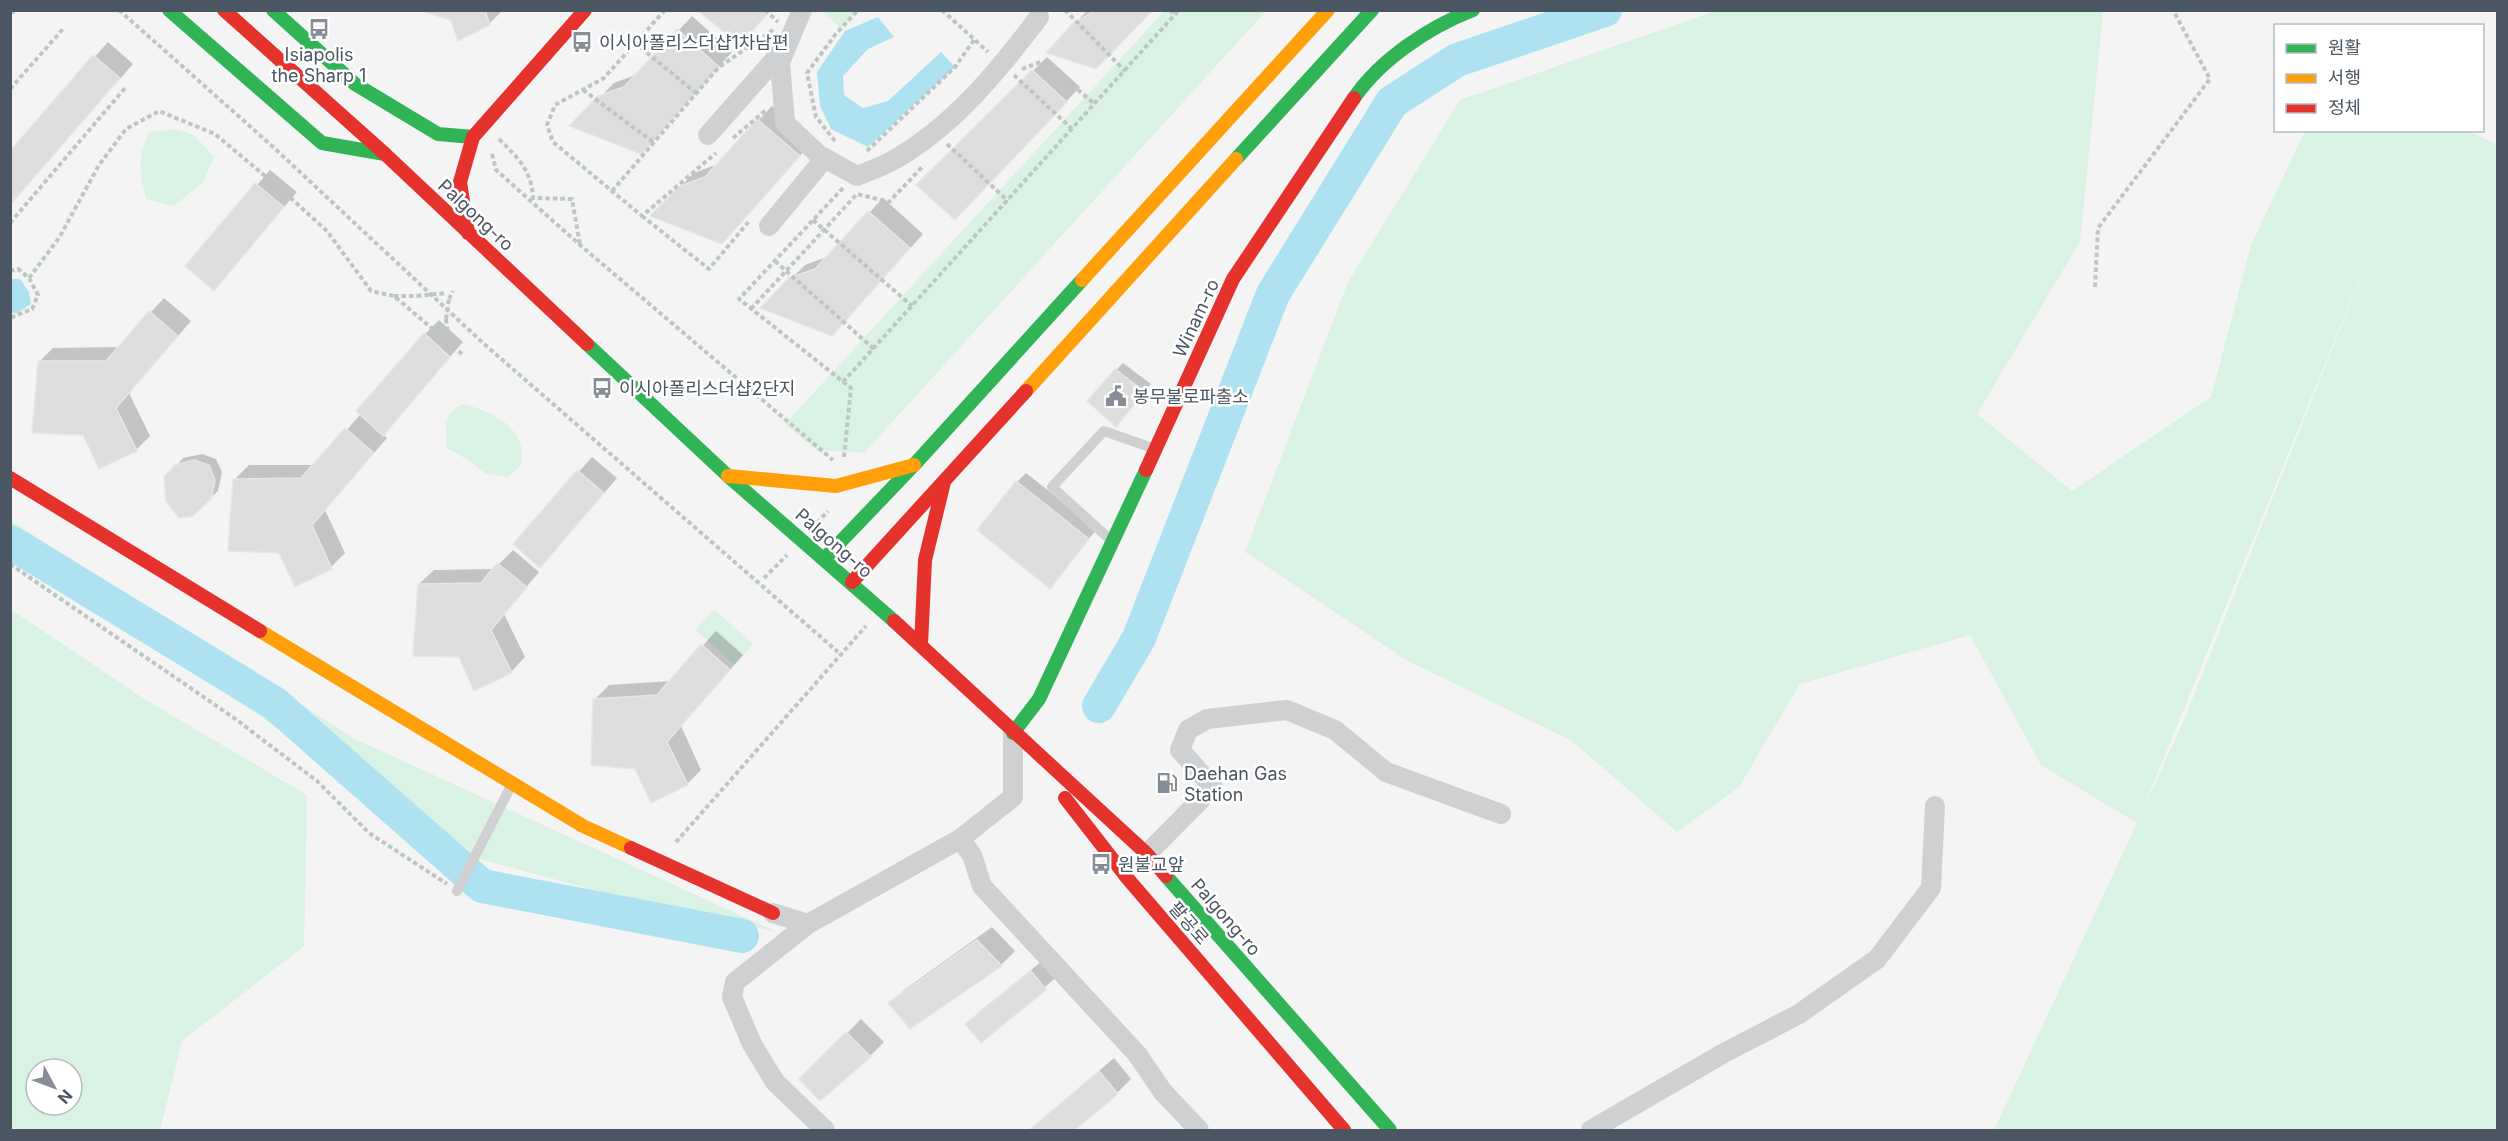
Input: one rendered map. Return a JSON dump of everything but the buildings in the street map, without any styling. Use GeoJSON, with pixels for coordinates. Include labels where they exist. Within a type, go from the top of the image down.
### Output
{"type":"FeatureCollection","features":[{"type":"Feature","properties":{"kind":"main road"},"geometry":{"type":"LineString","coordinates":[[169,10],[322,143],[385,154]]}},
{"type":"Feature","properties":{"kind":"main road","name":"Palgong-ro"},"geometry":{"type":"LineString","coordinates":[[224,10],[385,154],[728,476],[852,582],[1013,733],[1147,854],[1390,1131]]}},
{"type":"Feature","properties":{"kind":"main road"},"geometry":{"type":"LineString","coordinates":[[273,10],[355,84],[438,134],[473,136]]}},
{"type":"Feature","properties":{"kind":"main road"},"geometry":{"type":"LineString","coordinates":[[468,232],[460,182],[473,136],[585,10]]}},
{"type":"Feature","properties":{"kind":"main road"},"geometry":{"type":"LineString","coordinates":[[824,559],[914,465],[1328,10]]}},
{"type":"Feature","properties":{"kind":"main road"},"geometry":{"type":"LineString","coordinates":[[852,582],[1372,10]]}},
{"type":"Feature","properties":{"kind":"main road","name":"Winam-ro"},"geometry":{"type":"LineString","coordinates":[[1013,733],[1039,699],[1233,279],[1302,173],[1364,84],[1400,51],[1457,16],[1473,10]]}},
{"type":"Feature","properties":{"kind":"main road"},"geometry":{"type":"LineString","coordinates":[[355,84],[364,104]]}},
{"type":"Feature","properties":{"kind":"main road"},"geometry":{"type":"LineString","coordinates":[[372,124],[385,154]]}},
{"type":"Feature","properties":{"kind":"main road"},"geometry":{"type":"LineString","coordinates":[[728,476],[836,486],[914,465]]}},
{"type":"Feature","properties":{"kind":"main road"},"geometry":{"type":"LineString","coordinates":[[10,478],[583,826],[773,913]]}},
{"type":"Feature","properties":{"kind":"main road"},"geometry":{"type":"LineString","coordinates":[[921,645],[925,560],[945,479]]}},
{"type":"Feature","properties":{"kind":"main road","name":"팔공로"},"geometry":{"type":"LineString","coordinates":[[1013,733],[1128,879],[1344,1131]]}},
{"type":"Feature","properties":{"kind":"street"},"geometry":{"type":"LineString","coordinates":[[802,10],[780,62],[786,123],[825,158],[857,176],[891,162],[938,129],[1007,69],[1039,17]]}},
{"type":"Feature","properties":{"kind":"street"},"geometry":{"type":"LineString","coordinates":[[715,141],[787,45]]}},
{"type":"Feature","properties":{"kind":"street"},"geometry":{"type":"LineString","coordinates":[[761,221],[825,158]]}},
{"type":"Feature","properties":{"kind":"street"},"geometry":{"type":"LineString","coordinates":[[1147,854],[1214,787],[1180,750],[1188,730],[1207,719],[1287,710],[1335,730],[1386,772],[1501,814]]}},
{"type":"Feature","properties":{"kind":"street"},"geometry":{"type":"LineString","coordinates":[[825,1131],[775,1082],[752,1044],[732,997],[735,982],[808,924],[960,839],[1013,797],[1013,733]]}},
{"type":"Feature","properties":{"kind":"street"},"geometry":{"type":"LineString","coordinates":[[1591,1131],[1724,1053],[1799,1014],[1876,959],[1931,888],[1935,806]]}},
{"type":"Feature","properties":{"kind":"street"},"geometry":{"type":"LineString","coordinates":[[960,839],[972,855],[982,886],[1137,1054],[1163,1092],[1199,1131]]}},
{"type":"Feature","properties":{"kind":"street"},"geometry":{"type":"LineString","coordinates":[[773,913],[808,924]]}},
{"type":"Feature","properties":{"kind":"lane"},"geometry":{"type":"LineString","coordinates":[[1113,543],[1052,487],[1104,431],[1155,449]]}},
{"type":"Feature","properties":{"kind":"lane"},"geometry":{"type":"LineString","coordinates":[[457,891],[489,824],[512,784]]}},
{"type":"Feature","properties":{"kind":"path"},"geometry":{"type":"LineString","coordinates":[[119,10],[270,145],[483,343],[838,652]]}},
{"type":"Feature","properties":{"kind":"path"},"geometry":{"type":"LineString","coordinates":[[665,10],[604,78],[555,105],[547,125],[553,142],[709,269],[761,221]]}},
{"type":"Feature","properties":{"kind":"path"},"geometry":{"type":"LineString","coordinates":[[844,146],[835,141],[816,117],[807,74],[835,35],[858,10]]}},
{"type":"Feature","properties":{"kind":"path"},"geometry":{"type":"LineString","coordinates":[[942,10],[1072,129]]}},
{"type":"Feature","properties":{"kind":"path"},"geometry":{"type":"LineString","coordinates":[[1065,10],[1125,71]]}},
{"type":"Feature","properties":{"kind":"path"},"geometry":{"type":"LineString","coordinates":[[1170,10],[1175,15]]}},
{"type":"Feature","properties":{"kind":"path"},"geometry":{"type":"LineString","coordinates":[[843,382],[1179,10]]}},
{"type":"Feature","properties":{"kind":"path"},"geometry":{"type":"LineString","coordinates":[[2095,287],[2098,228],[2210,78],[2173,10]]}},
{"type":"Feature","properties":{"kind":"path"},"geometry":{"type":"LineString","coordinates":[[612,190],[719,67],[781,24]]}},
{"type":"Feature","properties":{"kind":"path"},"geometry":{"type":"LineString","coordinates":[[10,89],[63,29]]}},
{"type":"Feature","properties":{"kind":"path"},"geometry":{"type":"LineString","coordinates":[[863,155],[955,67],[974,40]]}},
{"type":"Feature","properties":{"kind":"path"},"geometry":{"type":"LineString","coordinates":[[635,43],[696,93]]}},
{"type":"Feature","properties":{"kind":"path"},"geometry":{"type":"LineString","coordinates":[[1007,69],[1043,61],[1095,104]]}},
{"type":"Feature","properties":{"kind":"path"},"geometry":{"type":"LineString","coordinates":[[10,223],[126,87]]}},
{"type":"Feature","properties":{"kind":"path"},"geometry":{"type":"LineString","coordinates":[[583,90],[653,142]]}},
{"type":"Feature","properties":{"kind":"path"},"geometry":{"type":"LineString","coordinates":[[731,140],[767,109]]}},
{"type":"Feature","properties":{"kind":"path"},"geometry":{"type":"LineString","coordinates":[[29,278],[59,238],[105,156],[126,129],[159,111],[215,134],[327,231],[371,291],[394,296],[417,296],[453,291],[446,319],[449,342]]}},
{"type":"Feature","properties":{"kind":"path"},"geometry":{"type":"LineString","coordinates":[[580,245],[572,199],[533,198],[532,182],[519,159],[497,136],[492,153],[496,170],[580,245],[834,461]]}},
{"type":"Feature","properties":{"kind":"path"},"geometry":{"type":"LineString","coordinates":[[642,216],[715,141]]}},
{"type":"Feature","properties":{"kind":"path"},"geometry":{"type":"LineString","coordinates":[[945,142],[1008,201]]}},
{"type":"Feature","properties":{"kind":"path"},"geometry":{"type":"LineString","coordinates":[[751,309],[857,194],[889,202],[929,159]]}},
{"type":"Feature","properties":{"kind":"path"},"geometry":{"type":"LineString","coordinates":[[843,469],[851,388],[739,299],[844,187]]}},
{"type":"Feature","properties":{"kind":"path"},"geometry":{"type":"LineString","coordinates":[[813,220],[912,306]]}},
{"type":"Feature","properties":{"kind":"path"},"geometry":{"type":"LineString","coordinates":[[775,261],[874,349]]}},
{"type":"Feature","properties":{"kind":"path"},"geometry":{"type":"LineString","coordinates":[[10,271],[18,270],[29,278],[38,296],[32,309],[10,318]]}},
{"type":"Feature","properties":{"kind":"path"},"geometry":{"type":"LineString","coordinates":[[394,296],[462,354]]}},
{"type":"Feature","properties":{"kind":"path"},"geometry":{"type":"LineString","coordinates":[[10,564],[234,718],[318,781],[369,833],[457,891]]}},
{"type":"Feature","properties":{"kind":"path"},"geometry":{"type":"LineString","coordinates":[[676,842],[881,609]]}},
{"type":"Feature","properties":{"kind":"green space"},"geometry":{"type":"Polygon","coordinates":[[[1718,10],[2103,11],[2080,242],[1977,414],[2072,491],[2211,397],[2251,245],[2305,132],[2469,132],[2497,144],[2497,1130],[1994,1130],[2137,823],[2041,765],[1970,635],[1800,684],[1739,787],[1677,832],[1572,741],[1406,660],[1245,552],[1348,282],[1460,100],[1718,10]],[[2383,222],[2145,805],[2184,720],[2383,222]]]}},
{"type":"Feature","properties":{"kind":"green space"},"geometry":{"type":"Polygon","coordinates":[[[821,11],[856,11],[841,28],[821,11]]]}},
{"type":"Feature","properties":{"kind":"green space"},"geometry":{"type":"Polygon","coordinates":[[[1164,11],[1266,11],[864,453],[816,450],[785,424],[1164,11]]]}},
{"type":"Feature","properties":{"kind":"green space"},"geometry":{"type":"Polygon","coordinates":[[[175,129],[194,135],[214,157],[203,182],[174,206],[146,199],[140,166],[142,151],[149,132],[175,129]]]}},
{"type":"Feature","properties":{"kind":"green space"},"geometry":{"type":"Polygon","coordinates":[[[462,404],[480,409],[498,418],[518,437],[521,448],[521,465],[508,477],[485,473],[447,448],[448,417],[462,404]]]}},
{"type":"Feature","properties":{"kind":"green space"},"geometry":{"type":"Polygon","coordinates":[[[10,520],[355,739],[777,932],[635,901],[464,855],[11,547],[10,520]]]}},
{"type":"Feature","properties":{"kind":"green space"},"geometry":{"type":"Polygon","coordinates":[[[10,609],[146,700],[307,795],[304,946],[182,1041],[160,1130],[11,1130],[10,609]]]}},
{"type":"Feature","properties":{"kind":"green space"},"geometry":{"type":"Polygon","coordinates":[[[714,609],[753,644],[735,665],[695,630],[714,609]]]}},
{"type":"Feature","properties":{"kind":"water"},"geometry":{"type":"Polygon","coordinates":[[[878,17],[894,37],[868,49],[843,76],[844,95],[863,108],[888,101],[941,52],[955,67],[868,147],[831,129],[820,106],[817,72],[845,31],[878,17]]]}},
{"type":"Feature","properties":{"kind":"water"},"geometry":{"type":"Polygon","coordinates":[[[10,279],[20,279],[29,292],[31,304],[17,313],[11,313],[10,279]]]}},
{"type":"Feature","properties":{"kind":"waterway"},"geometry":{"type":"LineString","coordinates":[[1099,706],[1139,638],[1273,294],[1392,102],[1457,60],[1605,10]]}},
{"type":"Feature","properties":{"kind":"waterway"},"geometry":{"type":"LineString","coordinates":[[10,542],[274,703],[482,886],[742,936]]}},
{"type":"Feature","properties":{"kind":"traffic: fast"},"geometry":{"type":"LineString","coordinates":[[169,10],[322,143],[385,154]]}},
{"type":"Feature","properties":{"kind":"traffic: fast"},"geometry":{"type":"LineString","coordinates":[[273,10],[355,84],[438,134],[473,137]]}},
{"type":"Feature","properties":{"kind":"traffic: fast"},"geometry":{"type":"LineString","coordinates":[[1236,159],[1372,10]]}},
{"type":"Feature","properties":{"kind":"traffic: fast"},"geometry":{"type":"LineString","coordinates":[[1354,98],[1392,57],[1440,25],[1473,10]]}},
{"type":"Feature","properties":{"kind":"traffic: fast"},"geometry":{"type":"LineString","coordinates":[[824,559],[914,465],[1082,280]]}},
{"type":"Feature","properties":{"kind":"traffic: fast"},"geometry":{"type":"LineString","coordinates":[[587,344],[728,476],[894,621]]}},
{"type":"Feature","properties":{"kind":"traffic: fast"},"geometry":{"type":"LineString","coordinates":[[1013,733],[1039,699],[1146,470]]}},
{"type":"Feature","properties":{"kind":"traffic: fast"},"geometry":{"type":"LineString","coordinates":[[1166,876],[1390,1130]]}},
{"type":"Feature","properties":{"kind":"traffic: slow"},"geometry":{"type":"LineString","coordinates":[[1082,280],[1328,10]]}},
{"type":"Feature","properties":{"kind":"traffic: slow"},"geometry":{"type":"LineString","coordinates":[[1026,391],[1236,159]]}},
{"type":"Feature","properties":{"kind":"traffic: slow"},"geometry":{"type":"LineString","coordinates":[[728,476],[836,486],[914,465]]}},
{"type":"Feature","properties":{"kind":"traffic: slow"},"geometry":{"type":"LineString","coordinates":[[260,631],[583,826],[631,848]]}},
{"type":"Feature","properties":{"kind":"traffic: jam"},"geometry":{"type":"LineString","coordinates":[[224,10],[385,154],[587,344]]}},
{"type":"Feature","properties":{"kind":"traffic: jam"},"geometry":{"type":"LineString","coordinates":[[468,233],[460,182],[473,137],[585,10]]}},
{"type":"Feature","properties":{"kind":"traffic: jam"},"geometry":{"type":"LineString","coordinates":[[1146,470],[1233,279],[1354,98]]}},
{"type":"Feature","properties":{"kind":"traffic: jam"},"geometry":{"type":"LineString","coordinates":[[852,582],[1026,391]]}},
{"type":"Feature","properties":{"kind":"traffic: jam"},"geometry":{"type":"LineString","coordinates":[[10,478],[260,631]]}},
{"type":"Feature","properties":{"kind":"traffic: jam"},"geometry":{"type":"LineString","coordinates":[[921,645],[925,560],[944,482]]}},
{"type":"Feature","properties":{"kind":"traffic: jam"},"geometry":{"type":"LineString","coordinates":[[894,621],[1147,854],[1166,876]]}},
{"type":"Feature","properties":{"kind":"traffic: jam"},"geometry":{"type":"LineString","coordinates":[[1065,798],[1128,879],[1344,1130]]}},
{"type":"Feature","properties":{"kind":"traffic: jam"},"geometry":{"type":"LineString","coordinates":[[631,848],[773,913]]}},
{"type":"Feature","properties":{"kind":"place","name":"Isiapolis the Sharp 1"},"geometry":{"type":"Point","coordinates":[319,29]}},
{"type":"Feature","properties":{"kind":"place","name":"이시아폴리스더샵1차남편"},"geometry":{"type":"Point","coordinates":[582,42]}},
{"type":"Feature","properties":{"kind":"place","name":"이시아폴리스더샵2단지"},"geometry":{"type":"Point","coordinates":[602,388]}},
{"type":"Feature","properties":{"kind":"place","name":"봉무불로파출소"},"geometry":{"type":"Point","coordinates":[1116,396]}},
{"type":"Feature","properties":{"kind":"place","name":"Daehan Gas Station"},"geometry":{"type":"Point","coordinates":[1167,783]}},
{"type":"Feature","properties":{"kind":"place","name":"원불교앞"},"geometry":{"type":"Point","coordinates":[1101,864]}}]}
